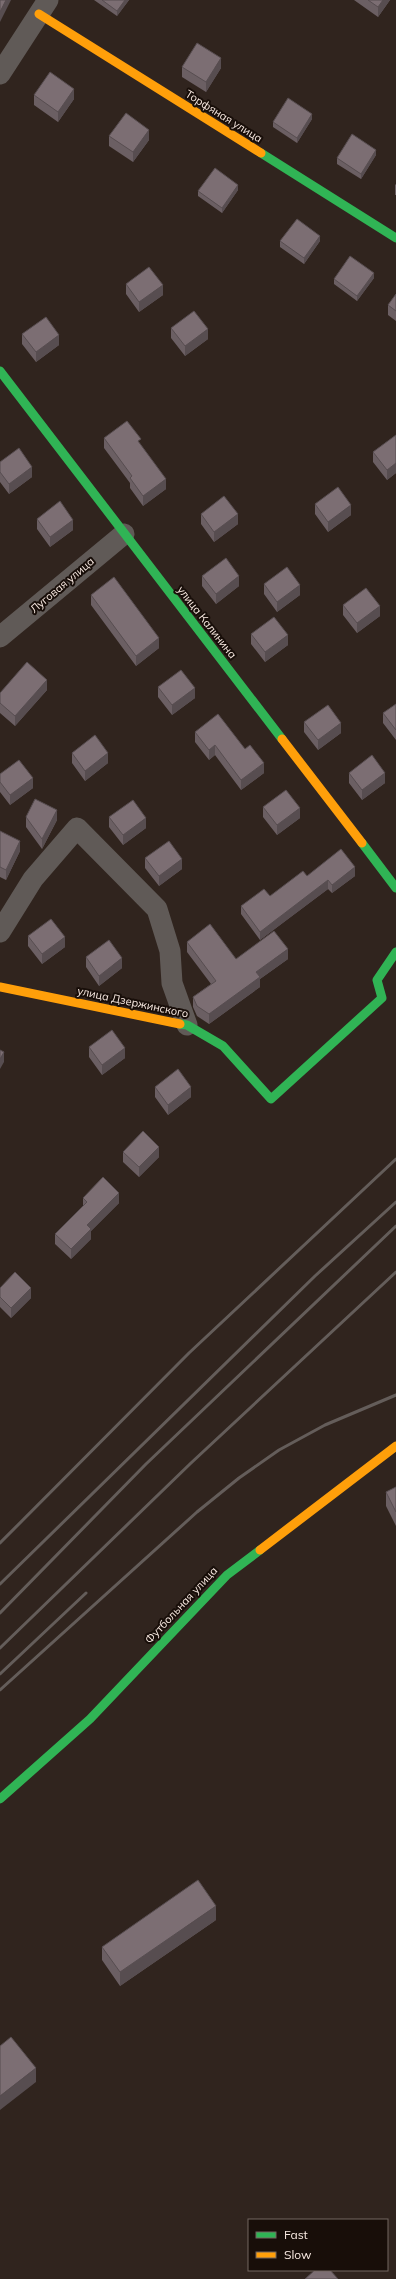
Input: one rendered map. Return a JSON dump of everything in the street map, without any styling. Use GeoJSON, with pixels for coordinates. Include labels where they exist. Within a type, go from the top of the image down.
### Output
{"type":"FeatureCollection","features":[{"type":"Feature","properties":{"kind":"street"},"geometry":{"type":"LineString","coordinates":[[0,74],[44,7]]}},
{"type":"Feature","properties":{"kind":"street","name":"Торфяная улица"},"geometry":{"type":"LineString","coordinates":[[44,7],[396,238]]}},
{"type":"Feature","properties":{"kind":"street","name":"улица Калинина"},"geometry":{"type":"LineString","coordinates":[[0,371],[396,888]]}},
{"type":"Feature","properties":{"kind":"street","name":"Луговая улица"},"geometry":{"type":"LineString","coordinates":[[0,637],[124,534]]}},
{"type":"Feature","properties":{"kind":"street"},"geometry":{"type":"LineString","coordinates":[[0,932],[33,879],[78,828],[157,908],[170,951],[172,983],[187,1025]]}},
{"type":"Feature","properties":{"kind":"street","name":"улица Дзержинского"},"geometry":{"type":"LineString","coordinates":[[0,987],[187,1025],[223,1046],[271,1100],[382,998],[377,980],[396,952]]}},
{"type":"Feature","properties":{"kind":"street","name":"Футбольная улица"},"geometry":{"type":"LineString","coordinates":[[0,1799],[90,1719],[227,1575],[396,1446]]}},
{"type":"Feature","properties":{"kind":"building"},"geometry":{"type":"Polygon","coordinates":[[[0,0],[6,0],[0,12],[0,0]]]}},
{"type":"Feature","properties":{"kind":"building"},"geometry":{"type":"Polygon","coordinates":[[[102,0],[125,0],[117,11],[102,0]]]}},
{"type":"Feature","properties":{"kind":"building"},"geometry":{"type":"Polygon","coordinates":[[[368,0],[383,0],[378,7],[368,0]]]}},
{"type":"Feature","properties":{"kind":"building"},"geometry":{"type":"Polygon","coordinates":[[[197,43],[221,58],[206,82],[182,67],[197,43]]]}},
{"type":"Feature","properties":{"kind":"building"},"geometry":{"type":"Polygon","coordinates":[[[50,72],[74,89],[58,112],[34,95],[50,72]]]}},
{"type":"Feature","properties":{"kind":"building"},"geometry":{"type":"Polygon","coordinates":[[[288,98],[312,114],[297,138],[273,122],[288,98]]]}},
{"type":"Feature","properties":{"kind":"building"},"geometry":{"type":"Polygon","coordinates":[[[126,113],[149,130],[133,152],[109,136],[126,113]]]}},
{"type":"Feature","properties":{"kind":"building"},"geometry":{"type":"Polygon","coordinates":[[[352,134],[376,150],[361,174],[337,158],[352,134]]]}},
{"type":"Feature","properties":{"kind":"building"},"geometry":{"type":"Polygon","coordinates":[[[215,168],[238,185],[222,208],[198,191],[215,168]]]}},
{"type":"Feature","properties":{"kind":"building"},"geometry":{"type":"Polygon","coordinates":[[[297,219],[320,236],[304,258],[280,241],[297,219]]]}},
{"type":"Feature","properties":{"kind":"building"},"geometry":{"type":"Polygon","coordinates":[[[350,256],[374,273],[357,296],[334,279],[350,256]]]}},
{"type":"Feature","properties":{"kind":"building"},"geometry":{"type":"Polygon","coordinates":[[[149,267],[163,285],[139,302],[126,284],[149,267]]]}},
{"type":"Feature","properties":{"kind":"building"},"geometry":{"type":"Polygon","coordinates":[[[396,294],[396,311],[388,305],[396,294]]]}},
{"type":"Feature","properties":{"kind":"building"},"geometry":{"type":"Polygon","coordinates":[[[194,311],[208,329],[185,346],[171,328],[194,311]]]}},
{"type":"Feature","properties":{"kind":"building"},"geometry":{"type":"Polygon","coordinates":[[[46,317],[59,335],[36,352],[22,334],[46,317]]]}},
{"type":"Feature","properties":{"kind":"building"},"geometry":{"type":"Polygon","coordinates":[[[127,421],[141,439],[138,441],[166,479],[143,496],[130,478],[132,476],[104,438],[127,421]]]}},
{"type":"Feature","properties":{"kind":"building"},"geometry":{"type":"Polygon","coordinates":[[[396,435],[396,463],[387,470],[373,452],[396,435]]]}},
{"type":"Feature","properties":{"kind":"building"},"geometry":{"type":"Polygon","coordinates":[[[19,448],[32,467],[9,484],[0,472],[0,462],[19,448]]]}},
{"type":"Feature","properties":{"kind":"building"},"geometry":{"type":"Polygon","coordinates":[[[338,487],[351,505],[328,522],[315,504],[338,487]]]}},
{"type":"Feature","properties":{"kind":"building"},"geometry":{"type":"Polygon","coordinates":[[[224,496],[238,514],[214,532],[201,514],[224,496]]]}},
{"type":"Feature","properties":{"kind":"building"},"geometry":{"type":"Polygon","coordinates":[[[60,501],[73,520],[50,537],[37,519],[60,501]]]}},
{"type":"Feature","properties":{"kind":"building"},"geometry":{"type":"Polygon","coordinates":[[[226,558],[239,576],[216,594],[202,576],[226,558]]]}},
{"type":"Feature","properties":{"kind":"building"},"geometry":{"type":"Polygon","coordinates":[[[287,567],[300,585],[277,602],[264,584],[287,567]]]}},
{"type":"Feature","properties":{"kind":"building"},"geometry":{"type":"Polygon","coordinates":[[[114,577],[159,638],[136,656],[91,595],[114,577]]]}},
{"type":"Feature","properties":{"kind":"building"},"geometry":{"type":"Polygon","coordinates":[[[366,588],[380,606],[357,623],[343,605],[366,588]]]}},
{"type":"Feature","properties":{"kind":"building"},"geometry":{"type":"Polygon","coordinates":[[[274,617],[288,635],[265,652],[251,634],[274,617]]]}},
{"type":"Feature","properties":{"kind":"building"},"geometry":{"type":"Polygon","coordinates":[[[27,662],[47,680],[15,716],[0,703],[0,693],[27,662]]]}},
{"type":"Feature","properties":{"kind":"building"},"geometry":{"type":"Polygon","coordinates":[[[181,670],[195,688],[172,705],[158,687],[181,670]]]}},
{"type":"Feature","properties":{"kind":"building"},"geometry":{"type":"Polygon","coordinates":[[[396,704],[396,730],[383,713],[396,704]]]}},
{"type":"Feature","properties":{"kind":"building"},"geometry":{"type":"Polygon","coordinates":[[[328,705],[341,723],[318,740],[304,722],[328,705]]]}},
{"type":"Feature","properties":{"kind":"building"},"geometry":{"type":"Polygon","coordinates":[[[218,714],[245,749],[250,745],[264,763],[241,780],[215,745],[209,750],[195,732],[218,714]]]}},
{"type":"Feature","properties":{"kind":"building"},"geometry":{"type":"Polygon","coordinates":[[[95,735],[108,753],[85,771],[72,753],[95,735]]]}},
{"type":"Feature","properties":{"kind":"building"},"geometry":{"type":"Polygon","coordinates":[[[372,755],[385,773],[362,790],[349,773],[372,755]]]}},
{"type":"Feature","properties":{"kind":"building"},"geometry":{"type":"Polygon","coordinates":[[[19,760],[33,778],[10,795],[0,782],[0,774],[19,760]]]}},
{"type":"Feature","properties":{"kind":"building"},"geometry":{"type":"Polygon","coordinates":[[[286,790],[300,808],[277,825],[263,807],[286,790]]]}},
{"type":"Feature","properties":{"kind":"building"},"geometry":{"type":"Polygon","coordinates":[[[35,799],[57,810],[42,839],[26,817],[35,799]]]}},
{"type":"Feature","properties":{"kind":"building"},"geometry":{"type":"Polygon","coordinates":[[[133,800],[146,818],[123,835],[109,817],[133,800]]]}},
{"type":"Feature","properties":{"kind":"building"},"geometry":{"type":"Polygon","coordinates":[[[0,831],[20,841],[6,870],[0,867],[0,831]]]}},
{"type":"Feature","properties":{"kind":"building"},"geometry":{"type":"Polygon","coordinates":[[[169,841],[182,859],[159,876],[145,858],[169,841]]]}},
{"type":"Feature","properties":{"kind":"building"},"geometry":{"type":"Polygon","coordinates":[[[341,849],[355,867],[332,885],[328,880],[260,932],[241,906],[264,889],[270,896],[303,871],[307,876],[341,849]]]}},
{"type":"Feature","properties":{"kind":"building"},"geometry":{"type":"Polygon","coordinates":[[[51,919],[65,937],[42,954],[28,936],[51,919]]]}},
{"type":"Feature","properties":{"kind":"building"},"geometry":{"type":"Polygon","coordinates":[[[210,924],[236,959],[274,931],[288,949],[256,972],[260,977],[209,1014],[197,1006],[193,997],[216,981],[187,942],[210,924]]]}},
{"type":"Feature","properties":{"kind":"building"},"geometry":{"type":"Polygon","coordinates":[[[109,940],[122,958],[99,976],[86,957],[109,940]]]}},
{"type":"Feature","properties":{"kind":"building"},"geometry":{"type":"Polygon","coordinates":[[[112,1030],[125,1048],[102,1065],[89,1047],[112,1030]]]}},
{"type":"Feature","properties":{"kind":"building"},"geometry":{"type":"Polygon","coordinates":[[[0,1050],[4,1052],[0,1059],[0,1050]]]}},
{"type":"Feature","properties":{"kind":"building"},"geometry":{"type":"Polygon","coordinates":[[[178,1069],[191,1087],[168,1105],[155,1087],[178,1069]]]}},
{"type":"Feature","properties":{"kind":"building"},"geometry":{"type":"Polygon","coordinates":[[[143,1131],[159,1147],[139,1167],[123,1152],[143,1131]]]}},
{"type":"Feature","properties":{"kind":"building"},"geometry":{"type":"Polygon","coordinates":[[[103,1177],[119,1193],[87,1225],[91,1229],[71,1249],[55,1234],[87,1202],[83,1198],[103,1177]]]}},
{"type":"Feature","properties":{"kind":"building"},"geometry":{"type":"Polygon","coordinates":[[[15,1272],[31,1288],[11,1308],[0,1297],[0,1288],[15,1272]]]}},
{"type":"Feature","properties":{"kind":"building"},"geometry":{"type":"Polygon","coordinates":[[[396,1487],[396,1512],[386,1492],[396,1487]]]}},
{"type":"Feature","properties":{"kind":"building"},"geometry":{"type":"Polygon","coordinates":[[[198,1880],[216,1906],[120,1972],[102,1947],[198,1880]]]}},
{"type":"Feature","properties":{"kind":"building"},"geometry":{"type":"Polygon","coordinates":[[[11,2037],[36,2068],[0,2096],[0,2046],[11,2037]]]}},
{"type":"Feature","properties":{"kind":"building"},"geometry":{"type":"Polygon","coordinates":[[[314,2271],[331,2271],[338,2279],[305,2279],[314,2271]]]}},
{"type":"Feature","properties":{"kind":"railway"},"geometry":{"type":"LineString","coordinates":[[0,1543],[189,1353],[396,1159]]}},
{"type":"Feature","properties":{"kind":"railway"},"geometry":{"type":"LineString","coordinates":[[0,1584],[315,1276],[396,1202]]}},
{"type":"Feature","properties":{"kind":"railway"},"geometry":{"type":"LineString","coordinates":[[0,1613],[146,1464],[396,1226]]}},
{"type":"Feature","properties":{"kind":"railway"},"geometry":{"type":"LineString","coordinates":[[0,1648],[191,1463],[396,1272]]}},
{"type":"Feature","properties":{"kind":"railway"},"geometry":{"type":"LineString","coordinates":[[0,1690],[197,1512],[239,1478],[279,1450],[325,1425],[396,1395]]}},
{"type":"Feature","properties":{"kind":"railway"},"geometry":{"type":"LineString","coordinates":[[0,1674],[86,1593]]}},
{"type":"Feature","properties":{"kind":"traffic: fast"},"geometry":{"type":"LineString","coordinates":[[261,153],[396,238]]}},
{"type":"Feature","properties":{"kind":"traffic: fast"},"geometry":{"type":"LineString","coordinates":[[0,371],[282,739]]}},
{"type":"Feature","properties":{"kind":"traffic: fast"},"geometry":{"type":"LineString","coordinates":[[362,843],[396,888]]}},
{"type":"Feature","properties":{"kind":"traffic: fast"},"geometry":{"type":"LineString","coordinates":[[180,1024],[187,1025],[223,1046],[271,1099],[382,998],[377,980],[396,952]]}},
{"type":"Feature","properties":{"kind":"traffic: fast"},"geometry":{"type":"LineString","coordinates":[[0,1799],[90,1719],[227,1575],[260,1550]]}},
{"type":"Feature","properties":{"kind":"traffic: slow"},"geometry":{"type":"LineString","coordinates":[[39,14],[261,153]]}},
{"type":"Feature","properties":{"kind":"traffic: slow"},"geometry":{"type":"LineString","coordinates":[[282,739],[362,843]]}},
{"type":"Feature","properties":{"kind":"traffic: slow"},"geometry":{"type":"LineString","coordinates":[[0,987],[180,1024]]}},
{"type":"Feature","properties":{"kind":"traffic: slow"},"geometry":{"type":"LineString","coordinates":[[260,1550],[396,1446]]}}]}
